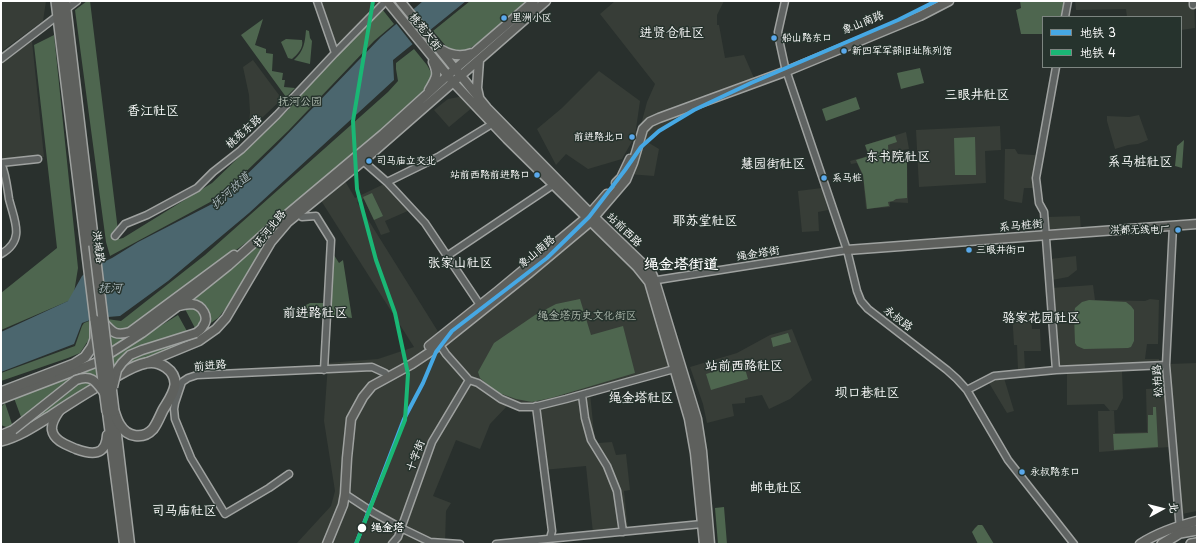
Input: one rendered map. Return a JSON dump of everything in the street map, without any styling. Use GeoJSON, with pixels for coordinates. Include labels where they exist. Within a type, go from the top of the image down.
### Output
{"type":"FeatureCollection","features":[{"type":"Feature","properties":{"kind":"highway","name":"洪城路"},"geometry":{"type":"LineString","coordinates":[[56,1],[111,412]]}},
{"type":"Feature","properties":{"kind":"highway","name":"洪城路"},"geometry":{"type":"LineString","coordinates":[[65,5],[90,247]]}},
{"type":"Feature","properties":{"kind":"highway"},"geometry":{"type":"LineString","coordinates":[[1,392],[74,364],[85,357],[92,347],[99,321]]}},
{"type":"Feature","properties":{"kind":"highway"},"geometry":{"type":"LineString","coordinates":[[111,412],[122,429],[130,435],[138,437],[145,435],[152,429],[169,401],[175,386],[174,378],[171,372],[165,366],[146,363]]}},
{"type":"Feature","properties":{"kind":"highway","name":"抚河北路"},"geometry":{"type":"LineString","coordinates":[[1,440],[25,432],[99,385],[123,372],[146,363]]}},
{"type":"Feature","properties":{"kind":"highway"},"geometry":{"type":"LineString","coordinates":[[1162,544],[1180,530],[1197,530]]}},
{"type":"Feature","properties":{"kind":"highway"},"geometry":{"type":"LineString","coordinates":[[1191,544],[1197,543]]}},
{"type":"Feature","properties":{"kind":"main road","name":"桃苑大街"},"geometry":{"type":"LineString","coordinates":[[386,1],[450,79]]}},
{"type":"Feature","properties":{"kind":"main road","name":"桃苑大街"},"geometry":{"type":"LineString","coordinates":[[400,1],[458,72]]}},
{"type":"Feature","properties":{"kind":"main road","name":"抚河北路"},"geometry":{"type":"LineString","coordinates":[[477,56],[534,1]]}},
{"type":"Feature","properties":{"kind":"main road","name":"抚河北路"},"geometry":{"type":"LineString","coordinates":[[146,363],[199,341],[216,329],[226,318],[271,242],[288,222],[363,161],[458,72],[546,1]]}},
{"type":"Feature","properties":{"kind":"main road","name":"象山南路"},"geometry":{"type":"LineString","coordinates":[[786,69],[940,1]]}},
{"type":"Feature","properties":{"kind":"main road","name":"象山南路"},"geometry":{"type":"LineString","coordinates":[[438,342],[528,274],[590,217],[626,180],[633,163],[643,129],[650,122],[920,16],[949,1]]}},
{"type":"Feature","properties":{"kind":"main road"},"geometry":{"type":"LineString","coordinates":[[438,47],[446,53],[455,56],[477,56],[477,88],[480,99]]}},
{"type":"Feature","properties":{"kind":"main road"},"geometry":{"type":"LineString","coordinates":[[425,98],[437,74],[431,56]]}},
{"type":"Feature","properties":{"kind":"main road","name":"站前西路"},"geometry":{"type":"LineString","coordinates":[[458,72],[498,119],[637,267],[652,281],[697,419],[702,451],[710,544]]}},
{"type":"Feature","properties":{"kind":"main road","name":"抚河北路"},"geometry":{"type":"LineString","coordinates":[[1,401],[95,363],[142,333],[228,266],[425,98],[450,79]]}},
{"type":"Feature","properties":{"kind":"main road","name":"站前西路"},"geometry":{"type":"LineString","coordinates":[[450,79],[492,124],[553,185],[590,217]]}},
{"type":"Feature","properties":{"kind":"main road","name":"象山南路"},"geometry":{"type":"LineString","coordinates":[[323,544],[340,501],[342,454],[347,416],[359,394],[369,382],[412,364],[480,305],[590,217]]}},
{"type":"Feature","properties":{"kind":"main road","name":"系马桩街"},"geometry":{"type":"LineString","coordinates":[[846,250],[1197,224]]}},
{"type":"Feature","properties":{"kind":"main road"},"geometry":{"type":"LineString","coordinates":[[99,321],[116,334],[130,332],[265,233]]}},
{"type":"Feature","properties":{"kind":"main road","name":"站前西路"},"geometry":{"type":"LineString","coordinates":[[652,281],[674,369],[689,419],[695,453],[704,544]]}},
{"type":"Feature","properties":{"kind":"main road"},"geometry":{"type":"LineString","coordinates":[[1,436],[13,430],[76,380],[89,378],[108,393],[117,370],[130,355],[207,328],[217,321],[237,299]]}},
{"type":"Feature","properties":{"kind":"main road"},"geometry":{"type":"LineString","coordinates":[[178,306],[194,304],[200,307],[205,314],[206,319],[204,325],[196,333]]}},
{"type":"Feature","properties":{"kind":"main road","name":"象山南路"},"geometry":{"type":"LineString","coordinates":[[327,544],[343,505],[351,420],[367,391],[387,375]]}},
{"type":"Feature","properties":{"kind":"main road"},"geometry":{"type":"LineString","coordinates":[[61,409],[53,420],[53,433],[56,438],[60,442],[85,453],[91,454],[102,450],[107,443],[111,412]]}},
{"type":"Feature","properties":{"kind":"main road","name":"洪城路"},"geometry":{"type":"LineString","coordinates":[[111,412],[124,544]]}},
{"type":"Feature","properties":{"kind":"main road","name":"洪城路"},"geometry":{"type":"LineString","coordinates":[[111,412],[130,544]]}},
{"type":"Feature","properties":{"kind":"main road"},"geometry":{"type":"LineString","coordinates":[[1,431],[6,432],[13,430]]}},
{"type":"Feature","properties":{"kind":"main road"},"geometry":{"type":"LineString","coordinates":[[1140,544],[1165,531],[1180,530],[1197,521]]}},
{"type":"Feature","properties":{"kind":"street"},"geometry":{"type":"LineString","coordinates":[[1,59],[58,15],[65,5],[77,1]]}},
{"type":"Feature","properties":{"kind":"street"},"geometry":{"type":"LineString","coordinates":[[317,1],[335,53]]}},
{"type":"Feature","properties":{"kind":"street","name":"桃苑东路"},"geometry":{"type":"LineString","coordinates":[[115,236],[125,224],[147,215],[197,188],[212,172],[241,150],[277,115],[386,1]]}},
{"type":"Feature","properties":{"kind":"street","name":"永叔路"},"geometry":{"type":"LineString","coordinates":[[785,1],[778,32],[786,69],[846,250],[856,291],[861,301],[868,309],[947,370],[967,390],[1008,460],[1074,544]]}},
{"type":"Feature","properties":{"kind":"street"},"geometry":{"type":"LineString","coordinates":[[1065,16],[1068,1]]}},
{"type":"Feature","properties":{"kind":"street"},"geometry":{"type":"LineString","coordinates":[[1056,68],[1036,178],[1038,202],[1044,212],[1056,370]]}},
{"type":"Feature","properties":{"kind":"street"},"geometry":{"type":"LineString","coordinates":[[387,182],[438,157],[492,124]]}},
{"type":"Feature","properties":{"kind":"street"},"geometry":{"type":"LineString","coordinates":[[1,254],[8,249],[14,241],[16,224],[6,176],[1,163],[38,159]]}},
{"type":"Feature","properties":{"kind":"street"},"geometry":{"type":"LineString","coordinates":[[363,161],[387,182],[425,224],[480,305]]}},
{"type":"Feature","properties":{"kind":"street"},"geometry":{"type":"LineString","coordinates":[[447,256],[553,185]]}},
{"type":"Feature","properties":{"kind":"street"},"geometry":{"type":"LineString","coordinates":[[302,217],[316,216],[331,240],[324,370]]}},
{"type":"Feature","properties":{"kind":"street","name":"松柏路"},"geometry":{"type":"LineString","coordinates":[[1173,226],[1166,365],[1180,530]]}},
{"type":"Feature","properties":{"kind":"street","name":"绳金塔街"},"geometry":{"type":"LineString","coordinates":[[652,281],[846,250]]}},
{"type":"Feature","properties":{"kind":"street"},"geometry":{"type":"LineString","coordinates":[[438,342],[469,380],[501,399],[520,407],[536,406],[582,395],[674,369]]}},
{"type":"Feature","properties":{"kind":"street"},"geometry":{"type":"LineString","coordinates":[[967,390],[994,376],[1056,370],[1166,365]]}},
{"type":"Feature","properties":{"kind":"street","name":"前进路"},"geometry":{"type":"LineString","coordinates":[[289,474],[226,514],[191,458],[175,419],[175,403],[182,382],[197,375],[372,367],[387,375]]}},
{"type":"Feature","properties":{"kind":"street","name":"十字街"},"geometry":{"type":"LineString","coordinates":[[392,544],[398,537],[432,442],[469,380]]}},
{"type":"Feature","properties":{"kind":"street"},"geometry":{"type":"LineString","coordinates":[[582,395],[584,418],[591,440],[607,466],[618,491],[623,532]]}},
{"type":"Feature","properties":{"kind":"street"},"geometry":{"type":"LineString","coordinates":[[536,406],[552,531],[550,538]]}},
{"type":"Feature","properties":{"kind":"street"},"geometry":{"type":"LineString","coordinates":[[345,494],[374,513],[430,542],[460,544]]}},
{"type":"Feature","properties":{"kind":"street"},"geometry":{"type":"LineString","coordinates":[[496,544],[702,524]]}},
{"type":"Feature","properties":{"kind":"shaded area"},"geometry":{"type":"Polygon","coordinates":[[[1,1],[46,1],[43,21],[2,51],[1,1]]]}},
{"type":"Feature","properties":{"kind":"shaded area"},"geometry":{"type":"Polygon","coordinates":[[[319,1],[381,1],[335,46],[319,1]]]}},
{"type":"Feature","properties":{"kind":"shaded area"},"geometry":{"type":"Polygon","coordinates":[[[615,1],[724,1],[717,15],[717,25],[719,25],[725,58],[744,55],[757,85],[685,113],[667,124],[649,143],[659,149],[654,176],[628,174],[647,102],[655,84],[600,14],[615,1]]]}},
{"type":"Feature","properties":{"kind":"shaded area"},"geometry":{"type":"Polygon","coordinates":[[[1075,1],[1194,1],[1195,28],[1182,30],[1182,16],[1127,16],[1126,9],[1076,10],[1075,1]]]}},
{"type":"Feature","properties":{"kind":"shaded area"},"geometry":{"type":"Polygon","coordinates":[[[32,41],[44,157],[1,162],[1,63],[32,41]]]}},
{"type":"Feature","properties":{"kind":"shaded area"},"geometry":{"type":"Polygon","coordinates":[[[253,60],[282,99],[248,131],[250,113],[249,95],[243,67],[253,60]]]}},
{"type":"Feature","properties":{"kind":"shaded area"},"geometry":{"type":"Polygon","coordinates":[[[599,71],[640,101],[635,136],[622,159],[588,169],[566,154],[556,165],[537,129],[562,108],[599,71]]]}},
{"type":"Feature","properties":{"kind":"shaded area"},"geometry":{"type":"Polygon","coordinates":[[[464,96],[473,107],[449,127],[434,110],[448,99],[464,96]]]}},
{"type":"Feature","properties":{"kind":"shaded area"},"geometry":{"type":"Polygon","coordinates":[[[1139,115],[1148,140],[1138,144],[1115,149],[1107,116],[1129,117],[1139,115]]]}},
{"type":"Feature","properties":{"kind":"shaded area"},"geometry":{"type":"Polygon","coordinates":[[[1000,126],[1001,150],[985,151],[986,183],[919,187],[916,130],[1000,126]]]}},
{"type":"Feature","properties":{"kind":"shaded area"},"geometry":{"type":"Polygon","coordinates":[[[906,132],[909,149],[889,152],[891,161],[907,160],[908,203],[890,202],[890,207],[866,209],[863,177],[857,163],[851,164],[850,161],[868,156],[865,145],[906,132]]]}},
{"type":"Feature","properties":{"kind":"shaded area"},"geometry":{"type":"Polygon","coordinates":[[[1005,149],[1015,149],[1018,154],[1039,156],[1036,188],[1024,188],[1022,203],[1004,199],[1005,149]]]}},
{"type":"Feature","properties":{"kind":"shaded area","name":"绳金塔历史文化街区"},"geometry":{"type":"Polygon","coordinates":[[[345,181],[355,198],[386,183],[410,210],[385,221],[390,232],[381,235],[364,199],[357,202],[442,338],[591,217],[644,267],[685,368],[590,393],[594,433],[598,443],[612,442],[616,455],[626,454],[630,490],[624,491],[628,530],[593,533],[586,466],[543,470],[535,408],[509,404],[490,424],[480,449],[456,440],[433,496],[451,503],[446,511],[445,544],[296,544],[331,506],[335,491],[324,421],[328,363],[378,359],[414,347],[320,199],[345,181]]]}},
{"type":"Feature","properties":{"kind":"shaded area"},"geometry":{"type":"Polygon","coordinates":[[[822,188],[828,210],[818,212],[819,231],[802,232],[798,191],[822,188]]]}},
{"type":"Feature","properties":{"kind":"shaded area"},"geometry":{"type":"Polygon","coordinates":[[[1080,216],[1081,231],[1047,232],[1047,217],[1080,216]]]}},
{"type":"Feature","properties":{"kind":"shaded area"},"geometry":{"type":"Polygon","coordinates":[[[1076,256],[1077,270],[1068,277],[1052,280],[1050,259],[1076,256]]]}},
{"type":"Feature","properties":{"kind":"shaded area"},"geometry":{"type":"Polygon","coordinates":[[[1093,285],[1095,300],[1159,300],[1158,344],[1147,344],[1145,359],[1159,359],[1159,364],[1057,366],[1051,288],[1093,285]]]}},
{"type":"Feature","properties":{"kind":"shaded area"},"geometry":{"type":"Polygon","coordinates":[[[1031,310],[1032,329],[1040,329],[1041,351],[1024,351],[1025,370],[1018,370],[1017,345],[1014,345],[1012,311],[1031,310]]]}},
{"type":"Feature","properties":{"kind":"shaded area"},"geometry":{"type":"Polygon","coordinates":[[[792,329],[812,380],[790,399],[769,409],[762,395],[745,398],[745,403],[732,404],[734,416],[707,423],[703,404],[690,367],[737,353],[770,335],[792,329]]]}},
{"type":"Feature","properties":{"kind":"shaded area"},"geometry":{"type":"Polygon","coordinates":[[[1197,363],[1197,511],[1182,514],[1169,364],[1197,363]]]}},
{"type":"Feature","properties":{"kind":"shaded area"},"geometry":{"type":"Polygon","coordinates":[[[1122,371],[1123,398],[1117,410],[1110,411],[1104,404],[1067,405],[1067,373],[1122,371]]]}},
{"type":"Feature","properties":{"kind":"shaded area"},"geometry":{"type":"Polygon","coordinates":[[[1004,378],[1014,411],[1007,413],[989,383],[1004,378]]]}},
{"type":"Feature","properties":{"kind":"shaded area"},"geometry":{"type":"Polygon","coordinates":[[[1167,388],[1170,447],[1099,452],[1098,411],[1114,411],[1115,433],[1147,432],[1146,389],[1167,388]]]}},
{"type":"Feature","properties":{"kind":"green space","name":"抚河公园"},"geometry":{"type":"Polygon","coordinates":[[[87,1],[90,1],[119,239],[123,238],[212,183],[289,109],[283,101],[338,47],[382,9],[394,24],[374,41],[288,131],[228,189],[214,200],[110,256],[106,242],[75,10],[87,1]]]}},
{"type":"Feature","properties":{"kind":"green space"},"geometry":{"type":"Polygon","coordinates":[[[470,1],[527,1],[475,45],[465,51],[451,52],[433,31],[470,1]]]}},
{"type":"Feature","properties":{"kind":"green space"},"geometry":{"type":"Polygon","coordinates":[[[1020,1],[1065,1],[1062,16],[1042,16],[1042,34],[1021,34],[1016,10],[1021,8],[1020,1]]]}},
{"type":"Feature","properties":{"kind":"green space"},"geometry":{"type":"Polygon","coordinates":[[[263,19],[255,45],[266,49],[266,53],[273,54],[272,71],[283,73],[282,80],[285,80],[284,87],[295,88],[286,97],[241,35],[263,19]]]}},
{"type":"Feature","properties":{"kind":"green space"},"geometry":{"type":"Polygon","coordinates":[[[306,30],[309,31],[312,41],[310,64],[294,60],[300,53],[303,46],[306,30]]]}},
{"type":"Feature","properties":{"kind":"green space"},"geometry":{"type":"Polygon","coordinates":[[[54,35],[78,268],[73,299],[1,330],[1,293],[57,248],[34,45],[54,35]]]}},
{"type":"Feature","properties":{"kind":"green space"},"geometry":{"type":"Polygon","coordinates":[[[286,39],[302,40],[301,48],[292,59],[288,58],[281,42],[286,39]]]}},
{"type":"Feature","properties":{"kind":"green space","name":"抚河公园"},"geometry":{"type":"Polygon","coordinates":[[[414,49],[427,65],[433,76],[423,93],[410,107],[271,224],[145,318],[117,347],[104,354],[100,318],[121,321],[205,255],[388,92],[398,81],[396,63],[414,49]]]}},
{"type":"Feature","properties":{"kind":"green space"},"geometry":{"type":"Polygon","coordinates":[[[920,68],[924,83],[901,89],[897,73],[920,68]]]}},
{"type":"Feature","properties":{"kind":"green space"},"geometry":{"type":"Polygon","coordinates":[[[856,97],[860,109],[826,121],[822,109],[856,97]]]}},
{"type":"Feature","properties":{"kind":"green space"},"geometry":{"type":"Polygon","coordinates":[[[895,136],[897,142],[888,145],[889,160],[891,162],[907,162],[907,198],[896,199],[888,202],[889,206],[867,209],[863,175],[856,160],[869,156],[865,145],[895,136]]]}},
{"type":"Feature","properties":{"kind":"green space"},"geometry":{"type":"Polygon","coordinates":[[[975,137],[976,175],[955,175],[954,138],[975,137]]]}},
{"type":"Feature","properties":{"kind":"green space"},"geometry":{"type":"Polygon","coordinates":[[[1184,140],[1182,168],[1175,166],[1177,146],[1184,140]]]}},
{"type":"Feature","properties":{"kind":"green space"},"geometry":{"type":"Polygon","coordinates":[[[372,193],[383,216],[374,220],[363,197],[372,193]]]}},
{"type":"Feature","properties":{"kind":"green space"},"geometry":{"type":"Polygon","coordinates":[[[283,222],[234,298],[218,318],[208,325],[210,312],[203,303],[195,299],[283,222]]]}},
{"type":"Feature","properties":{"kind":"green space"},"geometry":{"type":"Polygon","coordinates":[[[332,252],[339,263],[343,260],[352,318],[330,315],[332,252]]]}},
{"type":"Feature","properties":{"kind":"green space"},"geometry":{"type":"Polygon","coordinates":[[[580,299],[591,335],[623,326],[635,373],[551,398],[532,402],[516,399],[496,392],[480,378],[478,372],[494,343],[535,315],[556,304],[580,299]]]}},
{"type":"Feature","properties":{"kind":"green space"},"geometry":{"type":"Polygon","coordinates":[[[1089,300],[1126,302],[1131,306],[1134,310],[1134,341],[1131,347],[1084,349],[1077,346],[1075,343],[1075,308],[1082,302],[1089,300]]]}},
{"type":"Feature","properties":{"kind":"green space"},"geometry":{"type":"Polygon","coordinates":[[[310,303],[325,303],[325,318],[303,318],[302,307],[310,303]]]}},
{"type":"Feature","properties":{"kind":"green space"},"geometry":{"type":"Polygon","coordinates":[[[191,306],[198,308],[204,320],[196,330],[185,309],[191,306]]]}},
{"type":"Feature","properties":{"kind":"green space"},"geometry":{"type":"Polygon","coordinates":[[[178,315],[193,342],[134,365],[25,428],[14,398],[94,367],[178,315]]]}},
{"type":"Feature","properties":{"kind":"green space"},"geometry":{"type":"Polygon","coordinates":[[[89,321],[91,336],[80,353],[1,381],[1,373],[75,346],[82,326],[84,323],[89,321]]]}},
{"type":"Feature","properties":{"kind":"green space"},"geometry":{"type":"Polygon","coordinates":[[[788,333],[791,342],[773,347],[771,338],[788,333]]]}},
{"type":"Feature","properties":{"kind":"green space"},"geometry":{"type":"Polygon","coordinates":[[[743,362],[748,379],[711,390],[706,374],[743,362]]]}},
{"type":"Feature","properties":{"kind":"green space"},"geometry":{"type":"Polygon","coordinates":[[[5,403],[13,427],[1,425],[1,407],[5,403]]]}},
{"type":"Feature","properties":{"kind":"green space"},"geometry":{"type":"Polygon","coordinates":[[[1153,407],[1156,407],[1158,447],[1114,450],[1113,434],[1148,433],[1148,415],[1153,415],[1153,407]]]}},
{"type":"Feature","properties":{"kind":"green space"},"geometry":{"type":"Polygon","coordinates":[[[724,507],[727,544],[718,544],[715,508],[724,507]]]}},
{"type":"Feature","properties":{"kind":"green space"},"geometry":{"type":"Polygon","coordinates":[[[978,525],[983,526],[994,544],[978,544],[972,532],[978,525]]]}},
{"type":"Feature","properties":{"kind":"water","name":"抚河"},"geometry":{"type":"Polygon","coordinates":[[[423,1],[466,1],[393,60],[394,80],[249,213],[168,281],[120,316],[96,318],[82,323],[74,344],[1,372],[1,332],[68,301],[82,276],[91,268],[212,204],[230,191],[277,145],[381,37],[423,1]]]}},
{"type":"Feature","properties":{"kind":"pier"},"geometry":{"type":"Polygon","coordinates":[[[412,8],[432,32],[414,46],[395,22],[412,8]]]}},
{"type":"Feature","properties":{"kind":"metro line","name":"4"},"geometry":{"type":"LineString","coordinates":[[356,544],[405,420],[408,374],[395,313],[376,260],[357,189],[353,121],[373,1]]}},
{"type":"Feature","properties":{"kind":"metro line","name":"3"},"geometry":{"type":"LineString","coordinates":[[356,544],[404,419],[423,383],[436,352],[452,331],[547,258],[589,217],[641,147],[659,131],[694,110],[751,83],[898,20],[936,1]]}},
{"type":"Feature","properties":{"kind":"place","name":"里洲小区"},"geometry":{"type":"Point","coordinates":[504,18]}},
{"type":"Feature","properties":{"kind":"place","name":"船山路东口"},"geometry":{"type":"Point","coordinates":[774,38]}},
{"type":"Feature","properties":{"kind":"place","name":"新四军军部旧址陈列馆"},"geometry":{"type":"Point","coordinates":[844,51]}},
{"type":"Feature","properties":{"kind":"place","name":"前进路北口"},"geometry":{"type":"Point","coordinates":[632,137]}},
{"type":"Feature","properties":{"kind":"place","name":"司马庙立交北"},"geometry":{"type":"Point","coordinates":[369,161]}},
{"type":"Feature","properties":{"kind":"place","name":"站前西路前进路口"},"geometry":{"type":"Point","coordinates":[537,175]}},
{"type":"Feature","properties":{"kind":"place","name":"系马桩"},"geometry":{"type":"Point","coordinates":[824,178]}},
{"type":"Feature","properties":{"kind":"place","name":"洪都无线电厂"},"geometry":{"type":"Point","coordinates":[1178,230]}},
{"type":"Feature","properties":{"kind":"place","name":"三眼井街口"},"geometry":{"type":"Point","coordinates":[969,250]}},
{"type":"Feature","properties":{"kind":"place","name":"永叔路东口"},"geometry":{"type":"Point","coordinates":[1022,472]}},
{"type":"Feature","properties":{"kind":"place","name":"绳金塔"},"geometry":{"type":"Point","coordinates":[362,528]}},
{"type":"Feature","properties":{"kind":"district","name":"进贤仓社区"},"geometry":{"type":"Point","coordinates":[672,33]}},
{"type":"Feature","properties":{"kind":"district","name":"三眼井社区"},"geometry":{"type":"Point","coordinates":[977,95]}},
{"type":"Feature","properties":{"kind":"district","name":"香江社区"},"geometry":{"type":"Point","coordinates":[153,111]}},
{"type":"Feature","properties":{"kind":"district","name":"东书院社区"},"geometry":{"type":"Point","coordinates":[898,157]}},
{"type":"Feature","properties":{"kind":"district","name":"系马桩社区"},"geometry":{"type":"Point","coordinates":[1140,162]}},
{"type":"Feature","properties":{"kind":"district","name":"慧园街社区"},"geometry":{"type":"Point","coordinates":[773,164]}},
{"type":"Feature","properties":{"kind":"district","name":"耶苏堂社区"},"geometry":{"type":"Point","coordinates":[705,221]}},
{"type":"Feature","properties":{"kind":"district","name":"张家山社区"},"geometry":{"type":"Point","coordinates":[460,263]}},
{"type":"Feature","properties":{"kind":"district","name":"绳金塔街道"},"geometry":{"type":"Point","coordinates":[681,265]}},
{"type":"Feature","properties":{"kind":"district","name":"前进路社区"},"geometry":{"type":"Point","coordinates":[315,313]}},
{"type":"Feature","properties":{"kind":"district","name":"骆家花园社区"},"geometry":{"type":"Point","coordinates":[1041,318]}},
{"type":"Feature","properties":{"kind":"district","name":"站前西路社区"},"geometry":{"type":"Point","coordinates":[744,366]}},
{"type":"Feature","properties":{"kind":"district","name":"坝口巷社区"},"geometry":{"type":"Point","coordinates":[867,393]}},
{"type":"Feature","properties":{"kind":"district","name":"绳金塔社区"},"geometry":{"type":"Point","coordinates":[641,398]}},
{"type":"Feature","properties":{"kind":"district","name":"邮电社区"},"geometry":{"type":"Point","coordinates":[776,488]}},
{"type":"Feature","properties":{"kind":"district","name":"司马庙社区"},"geometry":{"type":"Point","coordinates":[184,511]}},
{"type":"Feature","properties":{"kind":"water label","name":"抚河故道"},"geometry":{"type":"Point","coordinates":[231,191]}}]}
